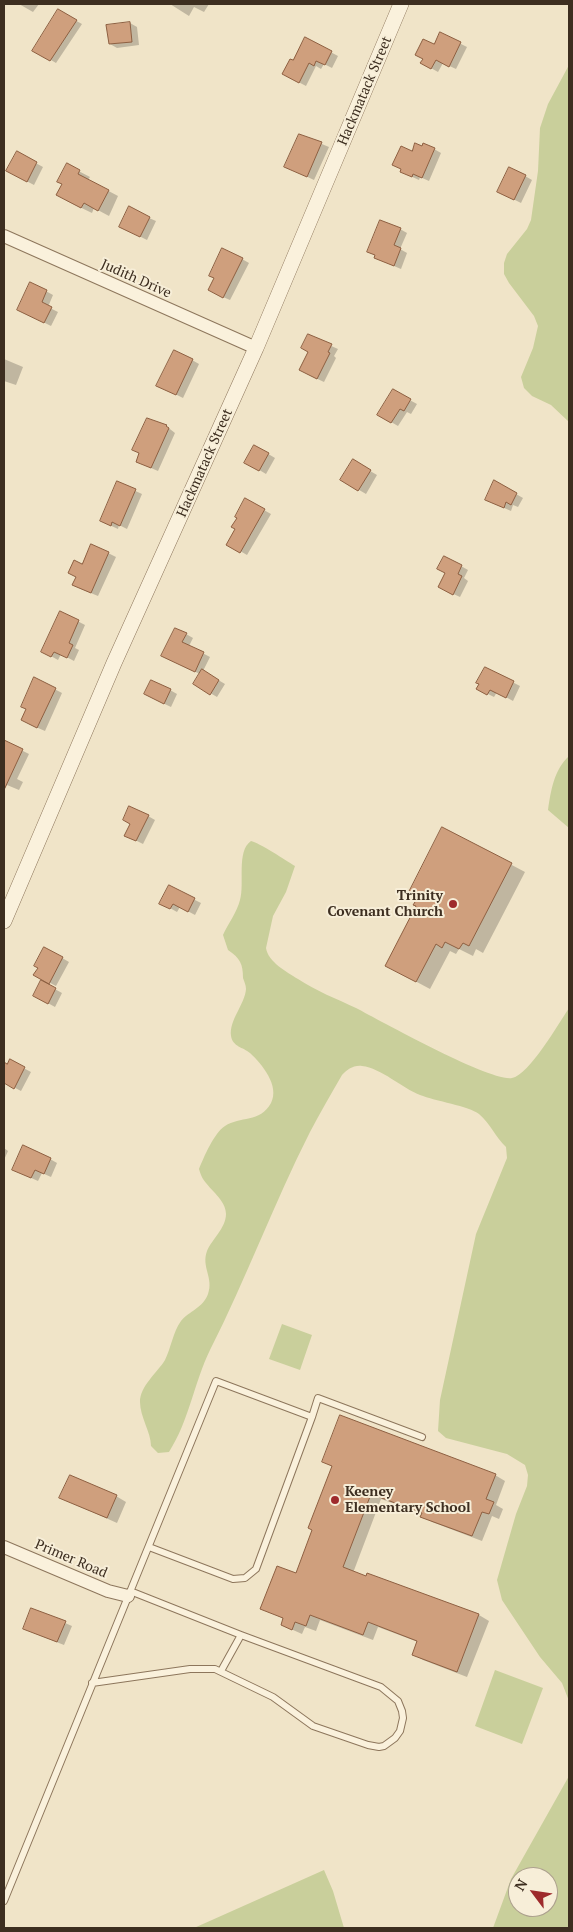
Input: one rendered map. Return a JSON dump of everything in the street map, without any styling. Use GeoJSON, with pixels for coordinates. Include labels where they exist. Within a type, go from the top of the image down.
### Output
{"type":"FeatureCollection","features":[{"type":"Feature","properties":{"kind":"street","name":"Hackmatack Street"},"geometry":{"type":"LineString","coordinates":[[4,921],[114,664],[256,348],[401,4]]}},
{"type":"Feature","properties":{"kind":"street","name":"Judith Drive"},"geometry":{"type":"LineString","coordinates":[[4,236],[256,348]]}},
{"type":"Feature","properties":{"kind":"street","name":"Primer Road"},"geometry":{"type":"LineString","coordinates":[[4,1547],[108,1590],[129,1594]]}},
{"type":"Feature","properties":{"kind":"lane"},"geometry":{"type":"LineString","coordinates":[[4,1901],[216,1381],[312,1416]]}},
{"type":"Feature","properties":{"kind":"lane"},"geometry":{"type":"LineString","coordinates":[[149,1547],[233,1579],[245,1578],[256,1568],[318,1398],[422,1436]]}},
{"type":"Feature","properties":{"kind":"lane"},"geometry":{"type":"LineString","coordinates":[[92,1682],[190,1670],[216,1669],[272,1698],[313,1726],[334,1735],[379,1747],[391,1742],[400,1731],[403,1718],[398,1701],[381,1687],[129,1594]]}},
{"type":"Feature","properties":{"kind":"lane"},"geometry":{"type":"LineString","coordinates":[[221,1671],[241,1635]]}},
{"type":"Feature","properties":{"kind":"green space"},"geometry":{"type":"Polygon","coordinates":[[[569,65],[569,422],[551,405],[532,396],[524,388],[521,377],[533,348],[538,326],[534,316],[504,274],[504,263],[507,254],[527,229],[531,220],[538,171],[540,128],[548,104],[569,65]]]}},
{"type":"Feature","properties":{"kind":"green space"},"geometry":{"type":"Polygon","coordinates":[[[569,756],[569,828],[548,810],[557,774],[569,756]]]}},
{"type":"Feature","properties":{"kind":"green space"},"geometry":{"type":"Polygon","coordinates":[[[251,841],[295,866],[286,892],[273,916],[266,948],[267,953],[270,958],[289,973],[327,995],[482,1071],[500,1077],[512,1078],[527,1068],[569,1008],[569,1701],[562,1683],[540,1657],[502,1600],[497,1580],[516,1514],[527,1486],[528,1475],[525,1465],[507,1454],[446,1438],[438,1431],[440,1400],[476,1234],[507,1158],[506,1147],[479,1114],[468,1108],[420,1095],[377,1070],[356,1066],[342,1075],[310,1132],[284,1186],[236,1296],[204,1363],[187,1415],[176,1440],[169,1452],[158,1453],[151,1446],[140,1408],[141,1396],[146,1385],[165,1360],[181,1321],[206,1299],[210,1283],[205,1262],[207,1251],[224,1224],[226,1214],[223,1204],[203,1179],[199,1169],[221,1129],[231,1123],[261,1114],[271,1103],[273,1096],[271,1083],[260,1063],[234,1042],[231,1036],[232,1024],[245,995],[246,988],[240,962],[228,950],[223,935],[239,904],[242,860],[246,846],[251,841]]]}},
{"type":"Feature","properties":{"kind":"green space"},"geometry":{"type":"Polygon","coordinates":[[[282,1324],[312,1335],[300,1370],[269,1359],[282,1324]]]}},
{"type":"Feature","properties":{"kind":"green space"},"geometry":{"type":"Polygon","coordinates":[[[495,1670],[543,1688],[522,1744],[475,1726],[495,1670]]]}},
{"type":"Feature","properties":{"kind":"green space"},"geometry":{"type":"Polygon","coordinates":[[[569,1776],[569,1928],[493,1928],[508,1887],[508,1917],[558,1917],[558,1867],[518,1867],[569,1776]]]}},
{"type":"Feature","properties":{"kind":"green space"},"geometry":{"type":"Polygon","coordinates":[[[324,1870],[333,1891],[344,1928],[194,1928],[324,1870]]]}},
{"type":"Feature","properties":{"kind":"building"},"geometry":{"type":"Polygon","coordinates":[[[58,9],[77,20],[50,61],[32,51],[58,9]]]}},
{"type":"Feature","properties":{"kind":"building"},"geometry":{"type":"Polygon","coordinates":[[[130,22],[132,42],[109,44],[106,25],[130,22]]]}},
{"type":"Feature","properties":{"kind":"building"},"geometry":{"type":"Polygon","coordinates":[[[440,32],[461,42],[449,67],[436,60],[431,69],[420,63],[423,59],[415,55],[423,39],[434,44],[440,32]]]}},
{"type":"Feature","properties":{"kind":"building"},"geometry":{"type":"Polygon","coordinates":[[[305,37],[332,51],[325,65],[316,61],[314,66],[309,63],[299,83],[282,74],[290,59],[293,60],[305,37]]]}},
{"type":"Feature","properties":{"kind":"building"},"geometry":{"type":"Polygon","coordinates":[[[299,134],[322,142],[307,177],[284,167],[299,134]]]}},
{"type":"Feature","properties":{"kind":"building"},"geometry":{"type":"Polygon","coordinates":[[[415,143],[422,146],[423,143],[435,148],[422,178],[413,174],[412,177],[400,172],[401,169],[392,165],[401,146],[412,151],[415,143]]]}},
{"type":"Feature","properties":{"kind":"building"},"geometry":{"type":"Polygon","coordinates":[[[17,151],[37,162],[27,182],[6,171],[17,151]]]}},
{"type":"Feature","properties":{"kind":"building"},"geometry":{"type":"Polygon","coordinates":[[[67,163],[80,170],[78,174],[109,190],[98,211],[84,203],[81,208],[56,195],[62,184],[57,182],[67,163]]]}},
{"type":"Feature","properties":{"kind":"building"},"geometry":{"type":"Polygon","coordinates":[[[509,167],[526,175],[514,200],[497,192],[509,167]]]}},
{"type":"Feature","properties":{"kind":"building"},"geometry":{"type":"Polygon","coordinates":[[[129,206],[150,217],[140,237],[119,227],[129,206]]]}},
{"type":"Feature","properties":{"kind":"building"},"geometry":{"type":"Polygon","coordinates":[[[380,220],[401,228],[394,245],[401,248],[394,266],[374,258],[375,255],[367,252],[380,220]]]}},
{"type":"Feature","properties":{"kind":"building"},"geometry":{"type":"Polygon","coordinates":[[[222,248],[243,258],[223,298],[208,290],[214,278],[209,276],[222,248]]]}},
{"type":"Feature","properties":{"kind":"building"},"geometry":{"type":"Polygon","coordinates":[[[30,282],[47,290],[42,302],[52,307],[44,323],[17,310],[30,282]]]}},
{"type":"Feature","properties":{"kind":"building"},"geometry":{"type":"Polygon","coordinates":[[[308,334],[332,344],[328,352],[330,353],[317,379],[299,370],[308,352],[301,348],[308,334]]]}},
{"type":"Feature","properties":{"kind":"building"},"geometry":{"type":"Polygon","coordinates":[[[174,350],[193,359],[176,395],[156,386],[174,350]]]}},
{"type":"Feature","properties":{"kind":"building"},"geometry":{"type":"Polygon","coordinates":[[[393,389],[411,399],[404,411],[400,409],[391,423],[377,415],[393,389]]]}},
{"type":"Feature","properties":{"kind":"building"},"geometry":{"type":"Polygon","coordinates":[[[147,418],[167,425],[169,428],[151,468],[136,462],[139,453],[132,450],[147,418]]]}},
{"type":"Feature","properties":{"kind":"building"},"geometry":{"type":"Polygon","coordinates":[[[254,445],[269,453],[259,471],[244,463],[254,445]]]}},
{"type":"Feature","properties":{"kind":"building"},"geometry":{"type":"Polygon","coordinates":[[[353,459],[371,470],[358,491],[340,480],[353,459]]]}},
{"type":"Feature","properties":{"kind":"building"},"geometry":{"type":"Polygon","coordinates":[[[494,480],[517,493],[511,505],[506,502],[504,508],[485,500],[494,480]]]}},
{"type":"Feature","properties":{"kind":"building"},"geometry":{"type":"Polygon","coordinates":[[[117,481],[136,489],[120,526],[112,522],[111,526],[100,521],[117,481]]]}},
{"type":"Feature","properties":{"kind":"building"},"geometry":{"type":"Polygon","coordinates":[[[245,498],[265,509],[240,553],[226,545],[235,529],[231,527],[245,498]]]}},
{"type":"Feature","properties":{"kind":"building"},"geometry":{"type":"Polygon","coordinates":[[[91,544],[109,552],[91,593],[72,585],[76,577],[68,573],[74,560],[82,564],[91,544]]]}},
{"type":"Feature","properties":{"kind":"building"},"geometry":{"type":"Polygon","coordinates":[[[444,556],[462,565],[458,574],[462,576],[453,595],[438,587],[445,573],[437,569],[444,556]]]}},
{"type":"Feature","properties":{"kind":"building"},"geometry":{"type":"Polygon","coordinates":[[[60,611],[79,620],[69,643],[73,645],[67,658],[54,652],[51,657],[41,652],[60,611]]]}},
{"type":"Feature","properties":{"kind":"building"},"geometry":{"type":"Polygon","coordinates":[[[175,628],[187,633],[182,642],[204,652],[195,672],[161,656],[175,628]]]}},
{"type":"Feature","properties":{"kind":"building"},"geometry":{"type":"Polygon","coordinates":[[[485,667],[514,681],[506,698],[490,690],[487,695],[476,689],[479,684],[476,683],[485,667]]]}},
{"type":"Feature","properties":{"kind":"building"},"geometry":{"type":"Polygon","coordinates":[[[202,669],[219,680],[210,695],[193,684],[202,669]]]}},
{"type":"Feature","properties":{"kind":"building"},"geometry":{"type":"Polygon","coordinates":[[[34,677],[56,688],[37,728],[21,720],[26,709],[21,707],[34,677]]]}},
{"type":"Feature","properties":{"kind":"building"},"geometry":{"type":"Polygon","coordinates":[[[151,680],[171,689],[164,704],[144,694],[151,680]]]}},
{"type":"Feature","properties":{"kind":"building"},"geometry":{"type":"Polygon","coordinates":[[[4,740],[23,749],[4,790],[4,740]]]}},
{"type":"Feature","properties":{"kind":"building"},"geometry":{"type":"Polygon","coordinates":[[[129,806],[149,815],[136,841],[124,836],[130,824],[123,820],[129,806]]]}},
{"type":"Feature","properties":{"kind":"building","name":"Trinity Covenant Church"},"geometry":{"type":"Polygon","coordinates":[[[442,827],[512,863],[469,946],[463,943],[459,949],[445,942],[442,948],[436,944],[416,982],[385,966],[416,906],[413,905],[415,902],[406,898],[442,827]]]}},
{"type":"Feature","properties":{"kind":"building"},"geometry":{"type":"Polygon","coordinates":[[[169,885],[195,898],[188,912],[173,904],[170,909],[159,904],[169,885]]]}},
{"type":"Feature","properties":{"kind":"building"},"geometry":{"type":"Polygon","coordinates":[[[44,947],[63,957],[49,984],[33,975],[38,968],[34,966],[44,947]]]}},
{"type":"Feature","properties":{"kind":"building"},"geometry":{"type":"Polygon","coordinates":[[[41,980],[56,988],[48,1004],[33,996],[41,980]]]}},
{"type":"Feature","properties":{"kind":"building"},"geometry":{"type":"Polygon","coordinates":[[[10,1059],[25,1067],[14,1089],[4,1083],[4,1062],[7,1064],[10,1059]]]}},
{"type":"Feature","properties":{"kind":"building"},"geometry":{"type":"Polygon","coordinates":[[[23,1145],[51,1158],[44,1174],[35,1170],[31,1178],[12,1170],[23,1145]]]}},
{"type":"Feature","properties":{"kind":"building"},"geometry":{"type":"Polygon","coordinates":[[[340,1415],[496,1474],[486,1499],[494,1502],[489,1514],[482,1512],[472,1536],[420,1517],[422,1513],[371,1494],[343,1567],[366,1576],[367,1573],[479,1614],[457,1672],[412,1655],[417,1641],[368,1622],[363,1635],[310,1615],[306,1626],[295,1622],[292,1630],[281,1625],[283,1618],[260,1609],[277,1566],[296,1573],[312,1530],[308,1528],[332,1466],[322,1462],[340,1415]]]}},
{"type":"Feature","properties":{"kind":"building"},"geometry":{"type":"Polygon","coordinates":[[[70,1475],[117,1495],[107,1518],[59,1498],[70,1475]]]}},
{"type":"Feature","properties":{"kind":"building"},"geometry":{"type":"Polygon","coordinates":[[[31,1608],[66,1621],[57,1642],[23,1629],[31,1608]]]}},
{"type":"Feature","properties":{"kind":"place","name":"Trinity Covenant Church"},"geometry":{"type":"Point","coordinates":[453,904]}},
{"type":"Feature","properties":{"kind":"place","name":"Keeney Elementary School"},"geometry":{"type":"Point","coordinates":[335,1500]}}]}
